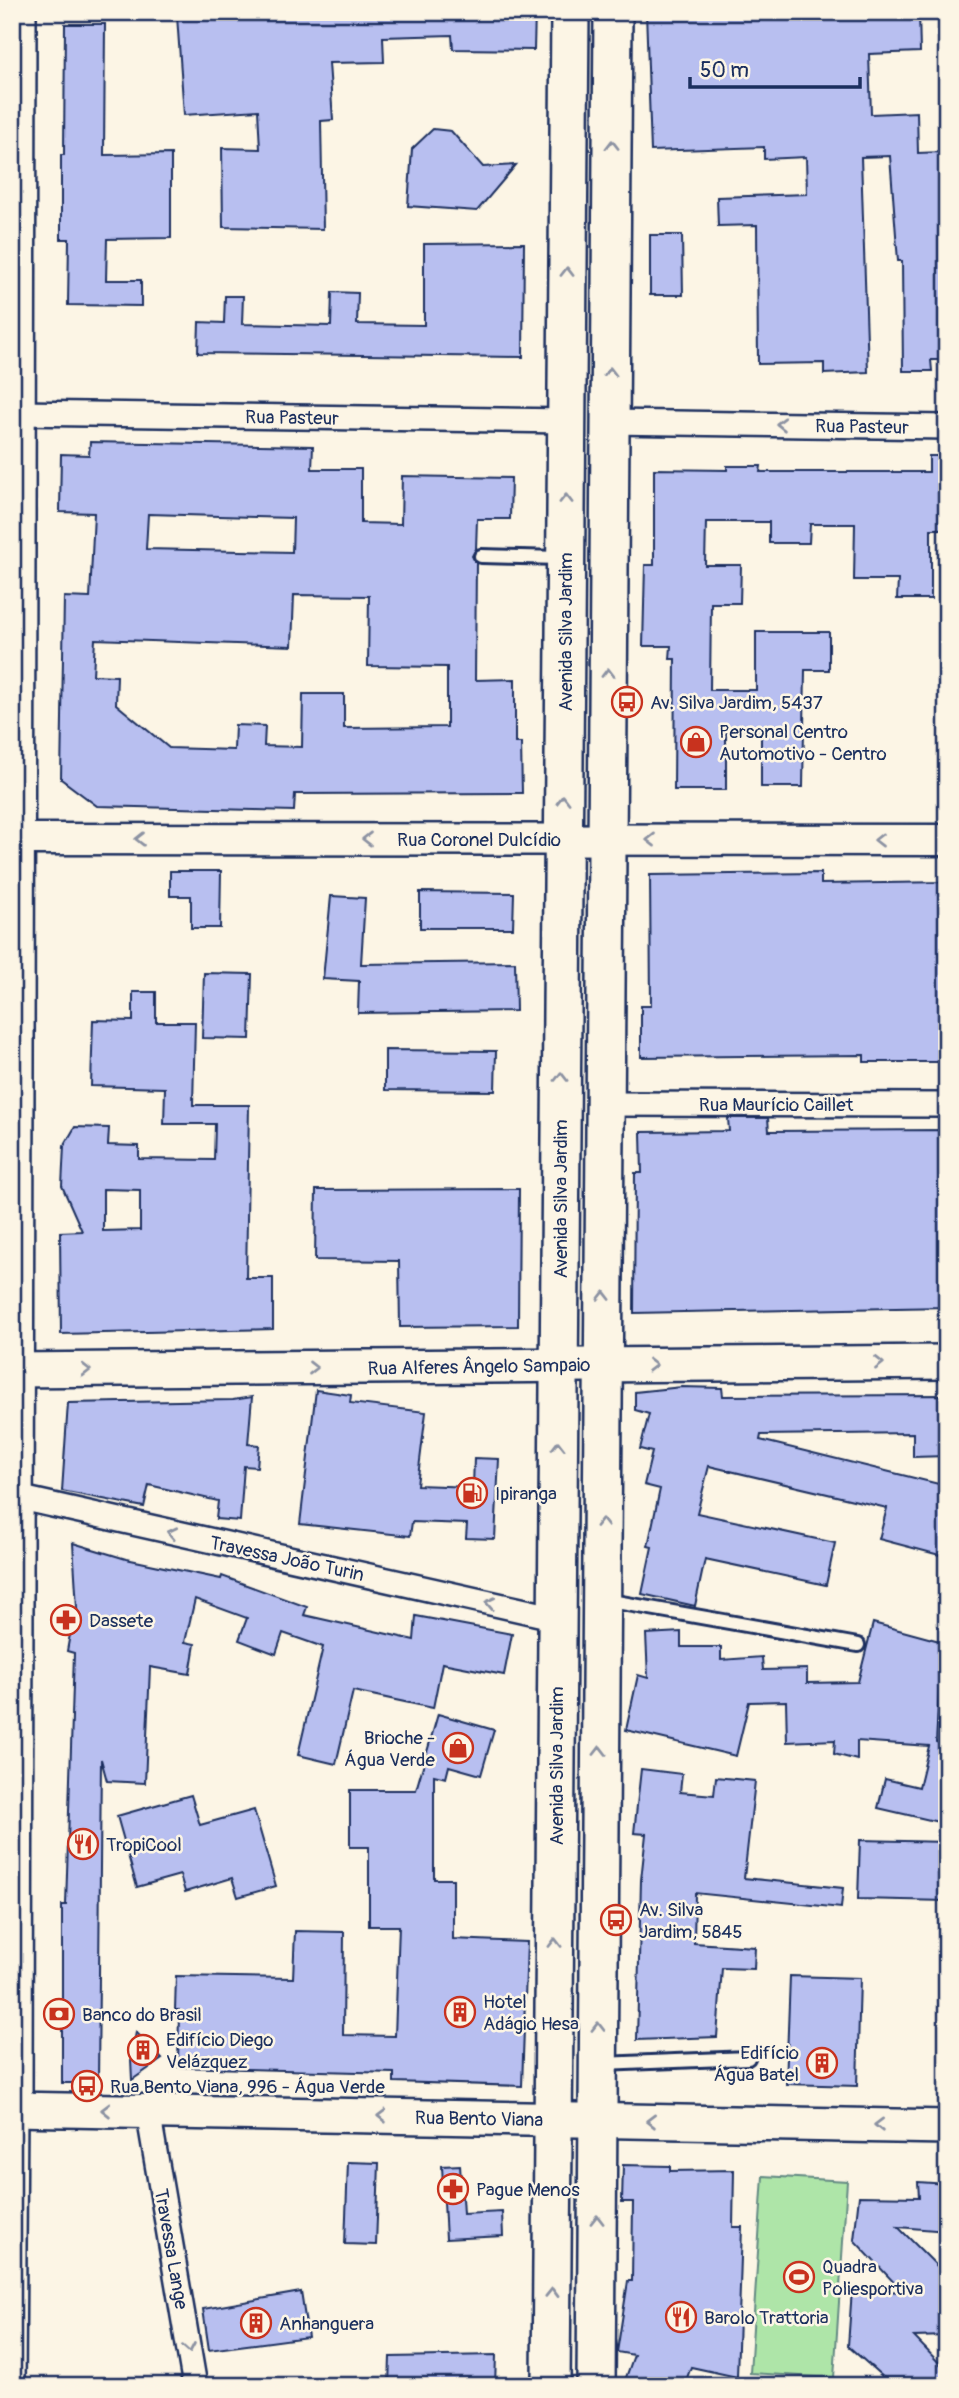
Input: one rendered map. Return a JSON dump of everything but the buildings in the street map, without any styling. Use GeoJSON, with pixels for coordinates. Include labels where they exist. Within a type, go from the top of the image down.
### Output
{"type":"FeatureCollection","features":[{"type":"Feature","properties":{"kind":"main road"},"geometry":{"type":"LineString","coordinates":[[14,2109],[17,1497],[14,839],[19,12]]}},
{"type":"Feature","properties":{"kind":"main road","name":"Avenida Silva Jardim"},"geometry":{"type":"LineString","coordinates":[[551,2386],[570,12]]}},
{"type":"Feature","properties":{"kind":"main road"},"geometry":{"type":"LineString","coordinates":[[596,2386],[613,12]]}},
{"type":"Feature","properties":{"kind":"main road"},"geometry":{"type":"LineString","coordinates":[[569,128],[612,93]]}},
{"type":"Feature","properties":{"kind":"main road"},"geometry":{"type":"LineString","coordinates":[[562,1002],[605,1057]]}},
{"type":"Feature","properties":{"kind":"main road","name":"Rua Alferes Ângelo Sampaio"},"geometry":{"type":"LineString","coordinates":[[15,1370],[947,1362]]}},
{"type":"Feature","properties":{"kind":"main road"},"geometry":{"type":"LineString","coordinates":[[555,1836],[600,1807]]}},
{"type":"Feature","properties":{"kind":"main road","name":"Rua Bento Viana"},"geometry":{"type":"LineString","coordinates":[[14,2109],[947,2127]]}},
{"type":"Feature","properties":{"kind":"main road"},"geometry":{"type":"LineString","coordinates":[[551,2333],[577,2386]]}},
{"type":"Feature","properties":{"kind":"street","name":"Rua Pasteur"},"geometry":{"type":"LineString","coordinates":[[18,413],[566,421]]}},
{"type":"Feature","properties":{"kind":"street","name":"Rua Pasteur"},"geometry":{"type":"LineString","coordinates":[[610,422],[947,427]]}},
{"type":"Feature","properties":{"kind":"street","name":"Rua Coronel Dulcídio"},"geometry":{"type":"LineString","coordinates":[[14,839],[947,840]]}},
{"type":"Feature","properties":{"kind":"street","name":"Rua Maurício Caillet"},"geometry":{"type":"LineString","coordinates":[[605,1104],[947,1105]]}},
{"type":"Feature","properties":{"kind":"street","name":"Travessa João Turin"},"geometry":{"type":"LineString","coordinates":[[17,1497],[557,1618]]}},
{"type":"Feature","properties":{"kind":"street"},"geometry":{"type":"LineString","coordinates":[[13,2386],[14,2109]]}},
{"type":"Feature","properties":{"kind":"street","name":"Travessa Lange"},"geometry":{"type":"LineString","coordinates":[[148,2111],[195,2386]]}},
{"type":"Feature","properties":{"kind":"lane"},"geometry":{"type":"LineString","coordinates":[[481,556],[565,558]]}},
{"type":"Feature","properties":{"kind":"lane"},"geometry":{"type":"LineString","coordinates":[[601,1599],[858,1645]]}},
{"type":"Feature","properties":{"kind":"lane"},"geometry":{"type":"LineString","coordinates":[[598,2064],[748,2058]]}},
{"type":"Feature","properties":{"kind":"green space","name":"Quadra Poliesportiva"},"geometry":{"type":"Polygon","coordinates":[[[763,2176],[847,2181],[834,2378],[750,2373],[763,2176]]]}},
{"type":"Feature","properties":{"kind":"place","name":"Av. Silva Jardim, 5437"},"geometry":{"type":"Point","coordinates":[627,702]}},
{"type":"Feature","properties":{"kind":"place","name":"Personal Centro Automotivo - Centro"},"geometry":{"type":"Point","coordinates":[696,742]}},
{"type":"Feature","properties":{"kind":"place","name":"Ipiranga"},"geometry":{"type":"Point","coordinates":[472,1493]}},
{"type":"Feature","properties":{"kind":"place","name":"Dassete"},"geometry":{"type":"Point","coordinates":[66,1620]}},
{"type":"Feature","properties":{"kind":"place","name":"Brioche - Água Verde"},"geometry":{"type":"Point","coordinates":[458,1748]}},
{"type":"Feature","properties":{"kind":"place","name":"TropiCool"},"geometry":{"type":"Point","coordinates":[83,1844]}},
{"type":"Feature","properties":{"kind":"place","name":"Av. Silva Jardim, 5845"},"geometry":{"type":"Point","coordinates":[616,1920]}},
{"type":"Feature","properties":{"kind":"place","name":"Hotel Adágio Hesa"},"geometry":{"type":"Point","coordinates":[460,2012]}},
{"type":"Feature","properties":{"kind":"place","name":"Banco do Brasil"},"geometry":{"type":"Point","coordinates":[59,2014]}},
{"type":"Feature","properties":{"kind":"place","name":"Edifício Diego Velázquez"},"geometry":{"type":"Point","coordinates":[143,2050]}},
{"type":"Feature","properties":{"kind":"place","name":"Edifício Água Batel"},"geometry":{"type":"Point","coordinates":[822,2063]}},
{"type":"Feature","properties":{"kind":"place","name":"Rua Bento Viana, 996 - Água Verde"},"geometry":{"type":"Point","coordinates":[87,2086]}},
{"type":"Feature","properties":{"kind":"place","name":"Pague Menos"},"geometry":{"type":"Point","coordinates":[453,2189]}},
{"type":"Feature","properties":{"kind":"place","name":"Quadra Poliesportiva"},"geometry":{"type":"Point","coordinates":[799,2277]}},
{"type":"Feature","properties":{"kind":"place","name":"Barolo Trattoria"},"geometry":{"type":"Point","coordinates":[681,2317]}},
{"type":"Feature","properties":{"kind":"place","name":"Anhanguera"},"geometry":{"type":"Point","coordinates":[256,2323]}}]}
